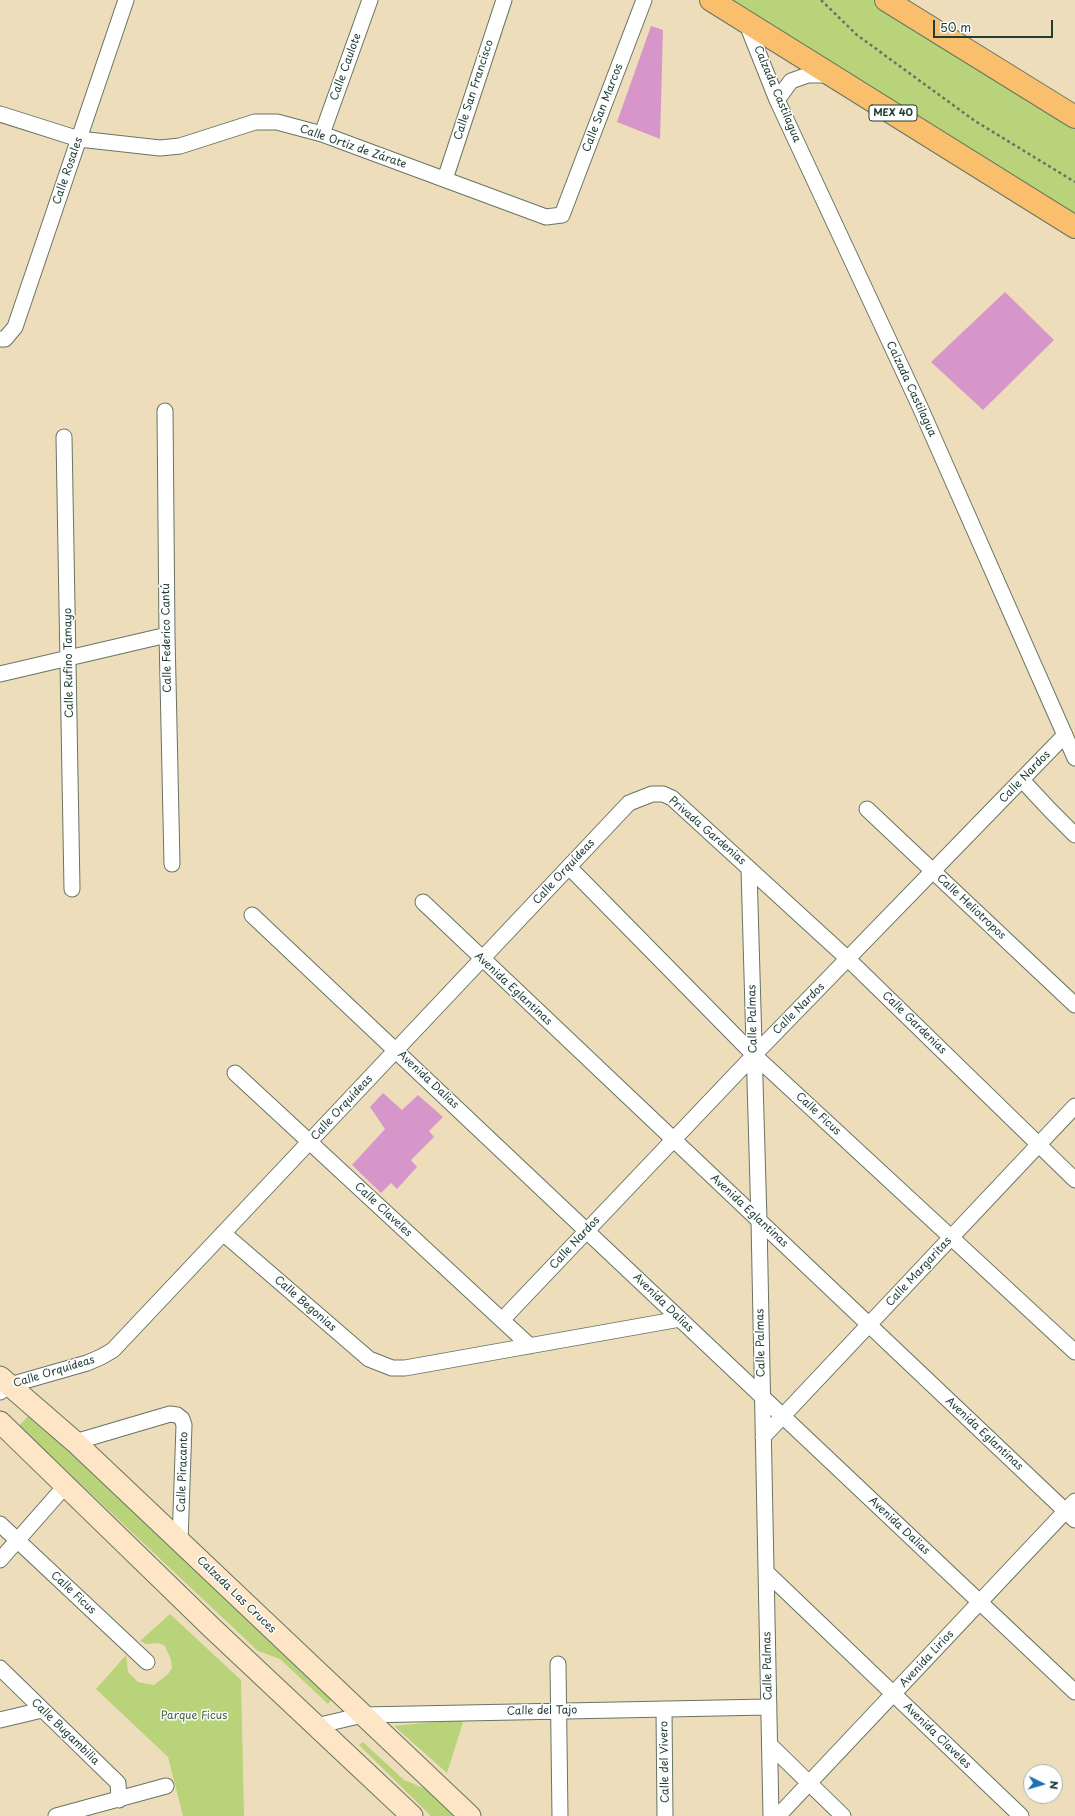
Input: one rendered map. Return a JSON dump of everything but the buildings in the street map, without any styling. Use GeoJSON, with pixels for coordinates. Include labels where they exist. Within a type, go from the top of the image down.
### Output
{"type":"FeatureCollection","features":[{"type":"Feature","properties":{"kind":"highway","name":"MEX 40"},"geometry":{"type":"LineString","coordinates":[[711,0],[1075,227]]}},
{"type":"Feature","properties":{"kind":"highway"},"geometry":{"type":"LineString","coordinates":[[886,0],[1075,117]]}},
{"type":"Feature","properties":{"kind":"street","name":"Calle Rosales"},"geometry":{"type":"LineString","coordinates":[[2,339],[15,327],[126,0]]}},
{"type":"Feature","properties":{"kind":"street","name":"Calle Caulote"},"geometry":{"type":"LineString","coordinates":[[322,134],[370,0]]}},
{"type":"Feature","properties":{"kind":"street","name":"Calle San Francisco"},"geometry":{"type":"LineString","coordinates":[[445,179],[504,0]]}},
{"type":"Feature","properties":{"kind":"street","name":"Calle San Marcos"},"geometry":{"type":"LineString","coordinates":[[562,215],[644,0]]}},
{"type":"Feature","properties":{"kind":"street","name":"Calzada Castilagua"},"geometry":{"type":"LineString","coordinates":[[746,22],[778,100],[923,414],[996,576],[1075,758]]}},
{"type":"Feature","properties":{"kind":"street"},"geometry":{"type":"LineString","coordinates":[[778,100],[791,81],[808,75],[832,75]]}},
{"type":"Feature","properties":{"kind":"street","name":"Calle Ortiz de Zárate"},"geometry":{"type":"LineString","coordinates":[[0,114],[79,139],[160,148],[180,146],[255,122],[277,122],[322,134],[546,217],[562,215]]}},
{"type":"Feature","properties":{"kind":"street","name":"Calle Federico Cantú"},"geometry":{"type":"LineString","coordinates":[[165,411],[167,635],[172,864]]}},
{"type":"Feature","properties":{"kind":"street","name":"Calle Rufino Tamayo"},"geometry":{"type":"LineString","coordinates":[[64,437],[72,889]]}},
{"type":"Feature","properties":{"kind":"street"},"geometry":{"type":"LineString","coordinates":[[0,674],[167,635]]}},
{"type":"Feature","properties":{"kind":"street","name":"Calle Nardos"},"geometry":{"type":"LineString","coordinates":[[502,1320],[754,1055],[1065,735]]}},
{"type":"Feature","properties":{"kind":"street"},"geometry":{"type":"LineString","coordinates":[[1022,780],[1075,835]]}},
{"type":"Feature","properties":{"kind":"street","name":"Calle Orquídeas"},"geometry":{"type":"LineString","coordinates":[[3,1384],[87,1363],[113,1350],[629,804],[652,794],[663,794]]}},
{"type":"Feature","properties":{"kind":"street","name":"Privada Gardenias"},"geometry":{"type":"LineString","coordinates":[[663,794],[672,798],[749,869]]}},
{"type":"Feature","properties":{"kind":"street","name":"Calle Heliotropos"},"geometry":{"type":"LineString","coordinates":[[867,809],[1075,1006]]}},
{"type":"Feature","properties":{"kind":"street","name":"Calle Ficus"},"geometry":{"type":"LineString","coordinates":[[569,867],[754,1055],[1075,1352]]}},
{"type":"Feature","properties":{"kind":"street","name":"Calle Gardenias"},"geometry":{"type":"LineString","coordinates":[[749,869],[848,959],[1075,1180]]}},
{"type":"Feature","properties":{"kind":"street","name":"Calle Palmas"},"geometry":{"type":"LineString","coordinates":[[749,869],[759,1221],[771,1816]]}},
{"type":"Feature","properties":{"kind":"street","name":"Avenida Eglantinas"},"geometry":{"type":"LineString","coordinates":[[423,902],[869,1325],[1072,1511]]}},
{"type":"Feature","properties":{"kind":"street","name":"Avenida Dalias"},"geometry":{"type":"LineString","coordinates":[[252,914],[762,1398],[783,1416],[1075,1692]]}},
{"type":"Feature","properties":{"kind":"street","name":"Calle Claveles"},"geometry":{"type":"LineString","coordinates":[[235,1073],[530,1346]]}},
{"type":"Feature","properties":{"kind":"street","name":"Calle Margaritas"},"geometry":{"type":"LineString","coordinates":[[763,1437],[1075,1106]]}},
{"type":"Feature","properties":{"kind":"street","name":"Calle Begonias"},"geometry":{"type":"LineString","coordinates":[[223,1233],[369,1359],[392,1368],[405,1368],[530,1346]]}},
{"type":"Feature","properties":{"kind":"street"},"geometry":{"type":"LineString","coordinates":[[530,1346],[680,1319]]}},
{"type":"Feature","properties":{"kind":"street","name":"Calzada Las Cruces"},"geometry":{"type":"LineString","coordinates":[[3,1384],[75,1442],[470,1816]]}},
{"type":"Feature","properties":{"kind":"street","name":"Calle Piracanto"},"geometry":{"type":"LineString","coordinates":[[75,1442],[170,1414],[177,1415],[182,1419],[184,1425],[180,1542]]}},
{"type":"Feature","properties":{"kind":"street"},"geometry":{"type":"LineString","coordinates":[[0,1422],[218,1633],[412,1816]]}},
{"type":"Feature","properties":{"kind":"street"},"geometry":{"type":"LineString","coordinates":[[0,1560],[66,1485]]}},
{"type":"Feature","properties":{"kind":"street","name":"Avenida Lirios"},"geometry":{"type":"LineString","coordinates":[[778,1816],[979,1602],[1072,1511]]}},
{"type":"Feature","properties":{"kind":"street","name":"Calle Ficus"},"geometry":{"type":"LineString","coordinates":[[0,1524],[147,1662]]}},
{"type":"Feature","properties":{"kind":"street","name":"Avenida Claveles"},"geometry":{"type":"LineString","coordinates":[[766,1572],[1021,1816]]}},
{"type":"Feature","properties":{"kind":"street"},"geometry":{"type":"LineString","coordinates":[[558,1664],[560,1816]]}},
{"type":"Feature","properties":{"kind":"street","name":"Calle Bugambilia"},"geometry":{"type":"LineString","coordinates":[[0,1668],[118,1783],[119,1800]]}},
{"type":"Feature","properties":{"kind":"street","name":"Calle del Tajo"},"geometry":{"type":"LineString","coordinates":[[316,1726],[363,1715],[769,1707]]}},
{"type":"Feature","properties":{"kind":"street","name":"Calle del Vivero"},"geometry":{"type":"LineString","coordinates":[[664,1709],[665,1816]]}},
{"type":"Feature","properties":{"kind":"street"},"geometry":{"type":"LineString","coordinates":[[0,1720],[42,1710]]}},
{"type":"Feature","properties":{"kind":"street"},"geometry":{"type":"LineString","coordinates":[[770,1745],[843,1816]]}},
{"type":"Feature","properties":{"kind":"street"},"geometry":{"type":"LineString","coordinates":[[56,1816],[166,1786]]}},
{"type":"Feature","properties":{"kind":"path"},"geometry":{"type":"LineString","coordinates":[[820,0],[857,35],[975,121],[1075,182]]}},
{"type":"Feature","properties":{"kind":"green space"},"geometry":{"type":"Polygon","coordinates":[[[713,0],[881,0],[1075,122],[1075,223],[713,0]]]}},
{"type":"Feature","properties":{"kind":"green space"},"geometry":{"type":"Polygon","coordinates":[[[29,1415],[139,1514],[332,1699],[328,1704],[280,1659],[258,1651],[19,1426],[29,1415]]]}},
{"type":"Feature","properties":{"kind":"green space","name":"Parque Ficus"},"geometry":{"type":"Polygon","coordinates":[[[170,1614],[241,1680],[244,1816],[183,1816],[168,1757],[96,1689],[126,1655],[128,1672],[138,1682],[154,1685],[168,1674],[172,1668],[171,1660],[165,1646],[159,1643],[146,1644],[140,1641],[170,1614]]]}},
{"type":"Feature","properties":{"kind":"green space"},"geometry":{"type":"Polygon","coordinates":[[[464,1719],[447,1773],[394,1726],[464,1719]]]}},
{"type":"Feature","properties":{"kind":"green space"},"geometry":{"type":"Polygon","coordinates":[[[363,1742],[404,1780],[428,1790],[455,1816],[431,1816],[359,1745],[363,1742]]]}}]}
